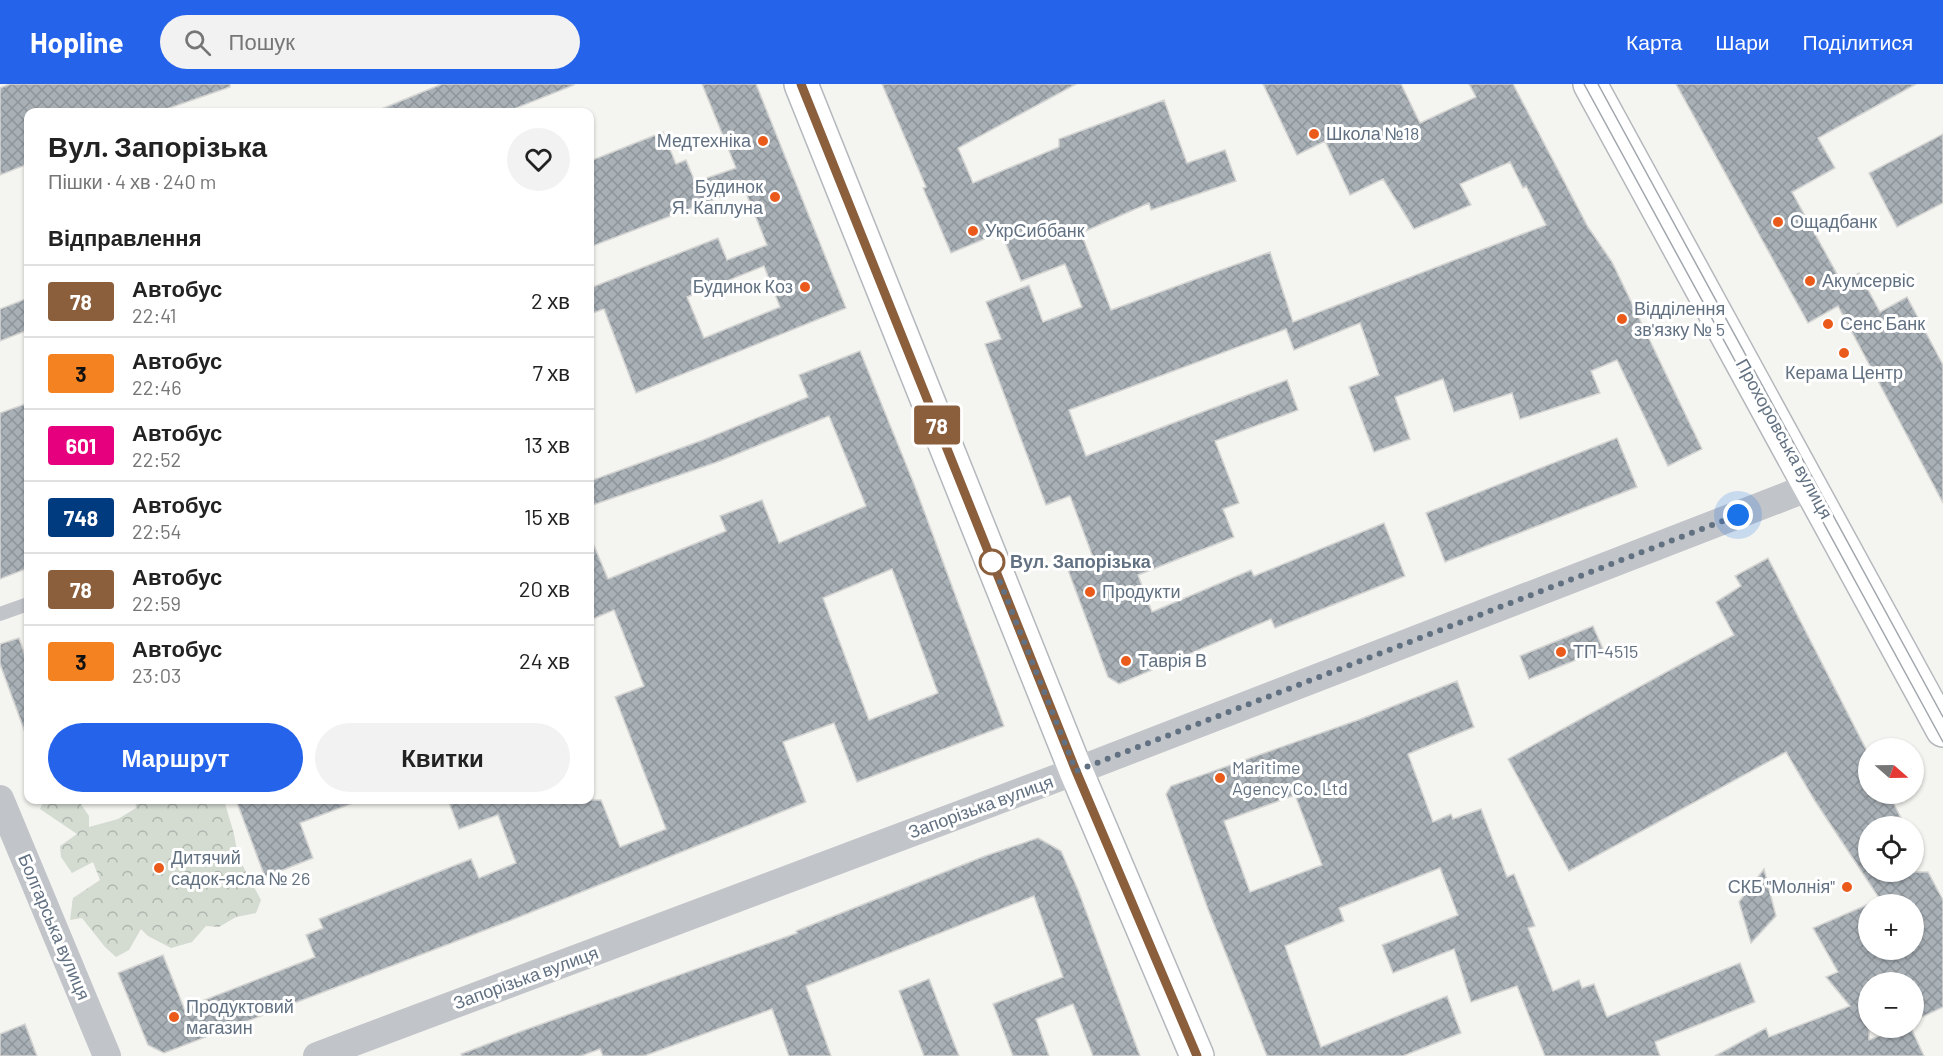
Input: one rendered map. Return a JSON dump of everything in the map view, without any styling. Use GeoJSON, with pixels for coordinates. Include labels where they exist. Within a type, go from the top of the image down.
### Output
{"type":"FeatureCollection","features":[{"type":"Feature","properties":{"kind":"main road"},"geometry":{"type":"LineString","coordinates":[[801,84],[1076,771],[1197,1056]]}},
{"type":"Feature","properties":{"kind":"main road","name":"Прохоровська вулиця"},"geometry":{"type":"LineString","coordinates":[[1590,84],[1943,730]]}},
{"type":"Feature","properties":{"kind":"street","name":"Запорізька вулиця"},"geometry":{"type":"LineString","coordinates":[[317,1056],[1076,771],[1810,487]]}},
{"type":"Feature","properties":{"kind":"street","name":"Болгарська вулиця"},"geometry":{"type":"LineString","coordinates":[[0,799],[107,1056]]}},
{"type":"Feature","properties":{"kind":"lane"},"geometry":{"type":"LineString","coordinates":[[0,614],[24,605]]}},
{"type":"Feature","properties":{"kind":"green space"},"geometry":{"type":"Polygon","coordinates":[[[42,804],[81,804],[89,816],[89,827],[118,819],[136,808],[136,804],[225,804],[238,857],[261,900],[256,913],[236,917],[219,927],[206,926],[192,942],[171,948],[148,936],[141,929],[129,950],[116,957],[82,918],[70,920],[73,898],[100,880],[93,862],[72,873],[61,857],[60,846],[77,834],[40,809],[42,804]]]}},
{"type":"Feature","properties":{"kind":"building"},"geometry":{"type":"Polygon","coordinates":[[[10,84],[230,84],[230,87],[170,108],[24,108],[24,166],[0,175],[0,88],[10,84]]]}},
{"type":"Feature","properties":{"kind":"building"},"geometry":{"type":"Polygon","coordinates":[[[442,84],[574,85],[516,108],[384,108],[442,84]]]}},
{"type":"Feature","properties":{"kind":"building"},"geometry":{"type":"Polygon","coordinates":[[[702,84],[756,84],[846,308],[636,393],[604,309],[594,313],[594,286],[718,238],[727,260],[767,245],[744,188],[594,245],[594,159],[663,132],[676,164],[686,160],[695,182],[736,168],[702,84]],[[764,266],[687,297],[704,338],[780,307],[764,266]]]}},
{"type":"Feature","properties":{"kind":"building"},"geometry":{"type":"Polygon","coordinates":[[[882,84],[1076,84],[958,148],[973,183],[1059,147],[1059,139],[1164,100],[1187,163],[1225,150],[1236,181],[1151,210],[1149,203],[1081,233],[1111,310],[1270,252],[1293,322],[1546,225],[1526,186],[1523,188],[1510,162],[1460,184],[1471,205],[1414,229],[1383,179],[1350,195],[1325,141],[1297,155],[1263,84],[1401,84],[1420,123],[1476,97],[1469,84],[1513,84],[1588,227],[1612,262],[1702,449],[1668,466],[1617,360],[1591,371],[1600,393],[1520,419],[1512,393],[1454,412],[1443,379],[1395,397],[1410,439],[1374,452],[1349,387],[1379,375],[1360,323],[1294,350],[1286,329],[1069,410],[1086,456],[1287,380],[1298,410],[1215,441],[1239,503],[1223,509],[1234,537],[1138,575],[1152,612],[1251,570],[1254,576],[1384,523],[1405,576],[1275,628],[1271,619],[1119,684],[1108,677],[1068,570],[1094,560],[1070,496],[1046,505],[985,344],[1001,339],[986,302],[1029,285],[1043,322],[1082,307],[1065,264],[1021,281],[1001,232],[951,253],[923,188],[926,187],[882,84]]]}},
{"type":"Feature","properties":{"kind":"building"},"geometry":{"type":"Polygon","coordinates":[[[1676,84],[1916,84],[1818,138],[1835,168],[1792,192],[1842,283],[1859,273],[1880,312],[1907,297],[1943,365],[1943,503],[1838,306],[1808,323],[1676,84]]]}},
{"type":"Feature","properties":{"kind":"building"},"geometry":{"type":"Polygon","coordinates":[[[1943,134],[1943,203],[1897,227],[1869,173],[1943,134]]]}},
{"type":"Feature","properties":{"kind":"building"},"geometry":{"type":"Polygon","coordinates":[[[24,300],[24,332],[0,341],[0,309],[24,300]]]}},
{"type":"Feature","properties":{"kind":"building"},"geometry":{"type":"Polygon","coordinates":[[[860,351],[914,484],[1004,726],[857,782],[834,723],[783,742],[806,802],[509,921],[164,1053],[148,1045],[118,973],[163,955],[184,1008],[315,957],[306,935],[323,928],[319,919],[471,859],[479,878],[516,863],[498,815],[459,829],[450,804],[594,804],[594,800],[601,800],[620,847],[666,829],[615,697],[644,686],[614,610],[594,618],[594,546],[608,579],[726,531],[720,516],[762,500],[779,543],[866,506],[829,416],[720,461],[594,505],[594,480],[703,440],[808,397],[799,375],[860,351]],[[892,569],[823,598],[869,720],[938,693],[892,569]]]}},
{"type":"Feature","properties":{"kind":"building"},"geometry":{"type":"Polygon","coordinates":[[[24,404],[24,570],[0,579],[0,413],[24,404]]]}},
{"type":"Feature","properties":{"kind":"building"},"geometry":{"type":"Polygon","coordinates":[[[1617,438],[1637,487],[1445,562],[1426,513],[1617,438]]]}},
{"type":"Feature","properties":{"kind":"building"},"geometry":{"type":"Polygon","coordinates":[[[1768,558],[1860,738],[1858,738],[1858,804],[1894,804],[1900,816],[1858,816],[1858,866],[1786,752],[1569,871],[1508,759],[1734,635],[1716,602],[1741,586],[1735,576],[1768,558]]]}},
{"type":"Feature","properties":{"kind":"building","name":"ТП-4515"},"geometry":{"type":"Polygon","coordinates":[[[1593,626],[1603,649],[1529,679],[1520,656],[1593,626]]]}},
{"type":"Feature","properties":{"kind":"building"},"geometry":{"type":"Polygon","coordinates":[[[19,638],[24,652],[24,730],[0,664],[0,644],[19,638]]]}},
{"type":"Feature","properties":{"kind":"building"},"geometry":{"type":"Polygon","coordinates":[[[1457,681],[1474,727],[1408,754],[1433,822],[1451,814],[1453,819],[1481,809],[1507,877],[1514,874],[1535,926],[1528,928],[1553,991],[1579,980],[1582,988],[1594,984],[1607,1017],[1740,963],[1755,1002],[1655,1042],[1660,1056],[1545,1056],[1517,986],[1471,1002],[1454,949],[1393,973],[1382,945],[1458,915],[1440,868],[1339,908],[1344,921],[1285,946],[1321,1047],[1447,996],[1461,1033],[1403,1056],[1267,1056],[1208,909],[1166,794],[1171,786],[1358,720],[1457,681]],[[1295,795],[1224,821],[1250,892],[1322,865],[1295,795]]]}},
{"type":"Feature","properties":{"kind":"building"},"geometry":{"type":"Polygon","coordinates":[[[238,804],[351,804],[300,823],[313,858],[265,877],[238,804]]]}},
{"type":"Feature","properties":{"kind":"building"},"geometry":{"type":"Polygon","coordinates":[[[1038,838],[1061,851],[1078,890],[1140,1056],[1093,1056],[1073,1004],[1036,1019],[1049,1056],[1013,1056],[993,1004],[1063,977],[1034,896],[806,986],[831,1056],[789,1056],[772,1009],[644,1056],[603,1056],[600,1049],[581,1056],[462,1056],[461,1054],[797,933],[796,931],[985,856],[1038,838]]]}},
{"type":"Feature","properties":{"kind":"building"},"geometry":{"type":"Polygon","coordinates":[[[1764,869],[1776,916],[1751,943],[1739,902],[1764,869]]]}},
{"type":"Feature","properties":{"kind":"building"},"geometry":{"type":"Polygon","coordinates":[[[1924,872],[1928,872],[1943,900],[1943,1007],[1924,1016],[1924,972],[1858,972],[1858,1038],[1869,1038],[1869,1040],[1916,1038],[1924,1056],[1715,1056],[1766,1028],[1769,1037],[1850,1006],[1826,977],[1838,972],[1813,928],[1858,909],[1858,960],[1924,960],[1924,894],[1876,894],[1868,882],[1924,882],[1924,872]]]}},
{"type":"Feature","properties":{"kind":"building"},"geometry":{"type":"Polygon","coordinates":[[[929,979],[959,1056],[924,1056],[899,991],[929,979]]]}},
{"type":"Feature","properties":{"kind":"building"},"geometry":{"type":"Polygon","coordinates":[[[25,1024],[37,1056],[0,1056],[0,1034],[25,1024]]]}},
{"type":"Feature","properties":{"kind":"tram line"},"geometry":{"type":"LineString","coordinates":[[1584,84],[1943,742]]}},
{"type":"Feature","properties":{"kind":"tram line"},"geometry":{"type":"LineString","coordinates":[[1598,84],[1943,717]]}},
{"type":"Feature","properties":{"kind":"bus line","name":"78"},"geometry":{"type":"LineString","coordinates":[[801,84],[1076,771],[1197,1056]]}},
{"type":"Feature","properties":{"kind":"place","name":"Школа №18"},"geometry":{"type":"Point","coordinates":[1314,134]}},
{"type":"Feature","properties":{"kind":"place","name":"Медтехніка"},"geometry":{"type":"Point","coordinates":[763,141]}},
{"type":"Feature","properties":{"kind":"place","name":"Будинок Я. Каплуна"},"geometry":{"type":"Point","coordinates":[775,197]}},
{"type":"Feature","properties":{"kind":"place","name":"Ощадбанк"},"geometry":{"type":"Point","coordinates":[1778,222]}},
{"type":"Feature","properties":{"kind":"place","name":"УкрСиббанк"},"geometry":{"type":"Point","coordinates":[973,231]}},
{"type":"Feature","properties":{"kind":"place","name":"Акумсервіс"},"geometry":{"type":"Point","coordinates":[1810,281]}},
{"type":"Feature","properties":{"kind":"place","name":"Будинок Коз"},"geometry":{"type":"Point","coordinates":[805,287]}},
{"type":"Feature","properties":{"kind":"place","name":"Відділення зв'язку № 5"},"geometry":{"type":"Point","coordinates":[1622,319]}},
{"type":"Feature","properties":{"kind":"place","name":"Сенс Банк"},"geometry":{"type":"Point","coordinates":[1828,324]}},
{"type":"Feature","properties":{"kind":"place","name":"Керама Центр"},"geometry":{"type":"Point","coordinates":[1844,353]}},
{"type":"Feature","properties":{"kind":"place","name":"Вул. Запорізька"},"geometry":{"type":"Point","coordinates":[992,562]}},
{"type":"Feature","properties":{"kind":"place","name":"Продукти"},"geometry":{"type":"Point","coordinates":[1090,592]}},
{"type":"Feature","properties":{"kind":"place","name":"ТП-4515"},"geometry":{"type":"Point","coordinates":[1561,652]}},
{"type":"Feature","properties":{"kind":"place","name":"Таврія В"},"geometry":{"type":"Point","coordinates":[1126,661]}},
{"type":"Feature","properties":{"kind":"place","name":"Maritime Agency Co. Ltd"},"geometry":{"type":"Point","coordinates":[1220,778]}},
{"type":"Feature","properties":{"kind":"place","name":"Дитячий садок-ясла № 26"},"geometry":{"type":"Point","coordinates":[159,868]}},
{"type":"Feature","properties":{"kind":"place","name":"СКБ \"Молнія\""},"geometry":{"type":"Point","coordinates":[1847,887]}},
{"type":"Feature","properties":{"kind":"place","name":"Продуктовий магазин"},"geometry":{"type":"Point","coordinates":[174,1017]}},
{"type":"Feature","properties":{"kind":"route"},"geometry":{"type":"LineString","coordinates":[[992,562],[1076,771],[1738,515]]}}]}
